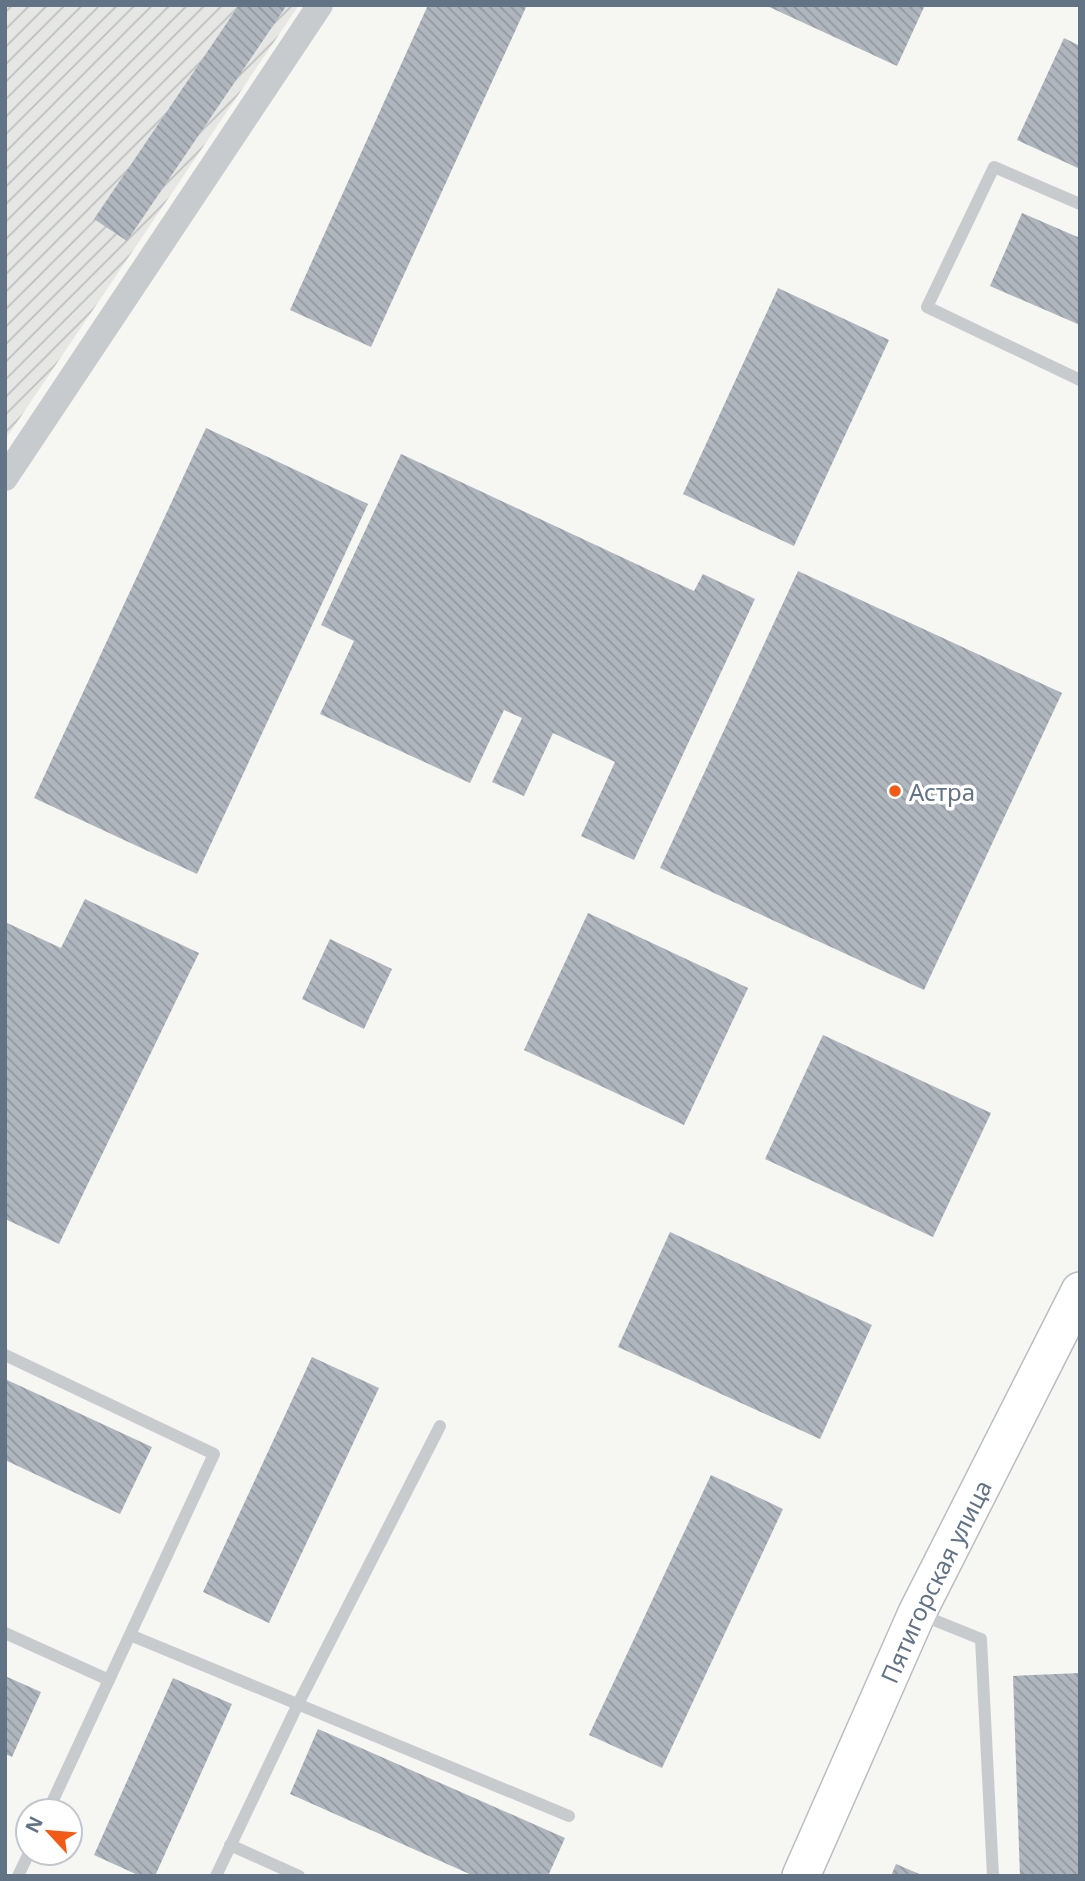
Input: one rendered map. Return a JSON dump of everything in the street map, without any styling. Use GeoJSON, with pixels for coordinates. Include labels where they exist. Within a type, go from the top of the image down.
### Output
{"type":"FeatureCollection","features":[{"type":"Feature","properties":{"kind":"main road","name":"Пятигорская улица"},"geometry":{"type":"LineString","coordinates":[[801,1876],[917,1613],[1080,1291]]}},
{"type":"Feature","properties":{"kind":"street"},"geometry":{"type":"LineString","coordinates":[[5,478],[320,5]]}},
{"type":"Feature","properties":{"kind":"lane"},"geometry":{"type":"LineString","coordinates":[[1080,204],[994,167],[927,307],[1080,380]]}},
{"type":"Feature","properties":{"kind":"lane"},"geometry":{"type":"LineString","coordinates":[[5,1355],[214,1454],[55,1797]]}},
{"type":"Feature","properties":{"kind":"lane"},"geometry":{"type":"LineString","coordinates":[[216,1876],[298,1704],[440,1426]]}},
{"type":"Feature","properties":{"kind":"lane"},"geometry":{"type":"LineString","coordinates":[[917,1613],[981,1639],[993,1876]]}},
{"type":"Feature","properties":{"kind":"lane"},"geometry":{"type":"LineString","coordinates":[[5,1633],[109,1680]]}},
{"type":"Feature","properties":{"kind":"lane"},"geometry":{"type":"LineString","coordinates":[[130,1635],[569,1816]]}},
{"type":"Feature","properties":{"kind":"lane"},"geometry":{"type":"LineString","coordinates":[[230,1845],[299,1876]]}},
{"type":"Feature","properties":{"kind":"shaded area"},"geometry":{"type":"Polygon","coordinates":[[[5,5],[299,5],[5,440],[5,5]]]}},
{"type":"Feature","properties":{"kind":"building"},"geometry":{"type":"Polygon","coordinates":[[[239,5],[287,5],[127,241],[94,219],[239,5]]]}},
{"type":"Feature","properties":{"kind":"building"},"geometry":{"type":"Polygon","coordinates":[[[428,5],[527,5],[371,347],[290,310],[428,5]]]}},
{"type":"Feature","properties":{"kind":"building"},"geometry":{"type":"Polygon","coordinates":[[[765,5],[925,5],[897,66],[765,5]]]}},
{"type":"Feature","properties":{"kind":"building"},"geometry":{"type":"Polygon","coordinates":[[[1064,38],[1080,46],[1080,169],[1017,140],[1064,38]]]}},
{"type":"Feature","properties":{"kind":"building"},"geometry":{"type":"Polygon","coordinates":[[[1022,213],[1080,238],[1080,325],[990,286],[1022,213]]]}},
{"type":"Feature","properties":{"kind":"building"},"geometry":{"type":"Polygon","coordinates":[[[778,288],[889,340],[794,546],[683,494],[778,288]]]}},
{"type":"Feature","properties":{"kind":"building"},"geometry":{"type":"Polygon","coordinates":[[[206,428],[368,504],[197,874],[34,798],[206,428]]]}},
{"type":"Feature","properties":{"kind":"building"},"geometry":{"type":"Polygon","coordinates":[[[401,454],[694,591],[703,574],[755,599],[634,860],[581,836],[615,762],[553,733],[524,796],[492,782],[522,718],[504,710],[470,783],[320,714],[354,641],[321,625],[401,454]]]}},
{"type":"Feature","properties":{"kind":"building"},"geometry":{"type":"Polygon","coordinates":[[[798,571],[1062,693],[924,990],[660,868],[798,571]]]}},
{"type":"Feature","properties":{"kind":"building"},"geometry":{"type":"Polygon","coordinates":[[[85,899],[199,953],[59,1244],[5,1219],[5,922],[61,948],[85,899]]]}},
{"type":"Feature","properties":{"kind":"building"},"geometry":{"type":"Polygon","coordinates":[[[588,913],[748,988],[684,1125],[524,1050],[588,913]]]}},
{"type":"Feature","properties":{"kind":"building"},"geometry":{"type":"Polygon","coordinates":[[[330,939],[392,969],[364,1029],[302,999],[330,939]]]}},
{"type":"Feature","properties":{"kind":"building"},"geometry":{"type":"Polygon","coordinates":[[[823,1035],[991,1113],[933,1237],[765,1159],[823,1035]]]}},
{"type":"Feature","properties":{"kind":"building"},"geometry":{"type":"Polygon","coordinates":[[[670,1232],[872,1325],[820,1439],[618,1347],[670,1232]]]}},
{"type":"Feature","properties":{"kind":"building"},"geometry":{"type":"Polygon","coordinates":[[[312,1357],[379,1388],[269,1623],[203,1592],[312,1357]]]}},
{"type":"Feature","properties":{"kind":"building"},"geometry":{"type":"Polygon","coordinates":[[[5,1379],[152,1447],[120,1514],[5,1460],[5,1379]]]}},
{"type":"Feature","properties":{"kind":"building"},"geometry":{"type":"Polygon","coordinates":[[[711,1475],[783,1509],[662,1768],[589,1735],[711,1475]]]}},
{"type":"Feature","properties":{"kind":"building"},"geometry":{"type":"Polygon","coordinates":[[[1080,1673],[1080,1876],[1020,1876],[1013,1676],[1080,1673]]]}},
{"type":"Feature","properties":{"kind":"building"},"geometry":{"type":"Polygon","coordinates":[[[5,1676],[41,1692],[12,1757],[5,1754],[5,1676]]]}},
{"type":"Feature","properties":{"kind":"building"},"geometry":{"type":"Polygon","coordinates":[[[173,1678],[232,1704],[155,1876],[140,1876],[94,1855],[173,1678]]]}},
{"type":"Feature","properties":{"kind":"building"},"geometry":{"type":"Polygon","coordinates":[[[318,1729],[565,1838],[548,1876],[474,1876],[290,1794],[318,1729]]]}},
{"type":"Feature","properties":{"kind":"building"},"geometry":{"type":"Polygon","coordinates":[[[896,1864],[924,1876],[891,1876],[896,1864]]]}},
{"type":"Feature","properties":{"kind":"place","name":"Астра"},"geometry":{"type":"Point","coordinates":[895,791]}}]}
